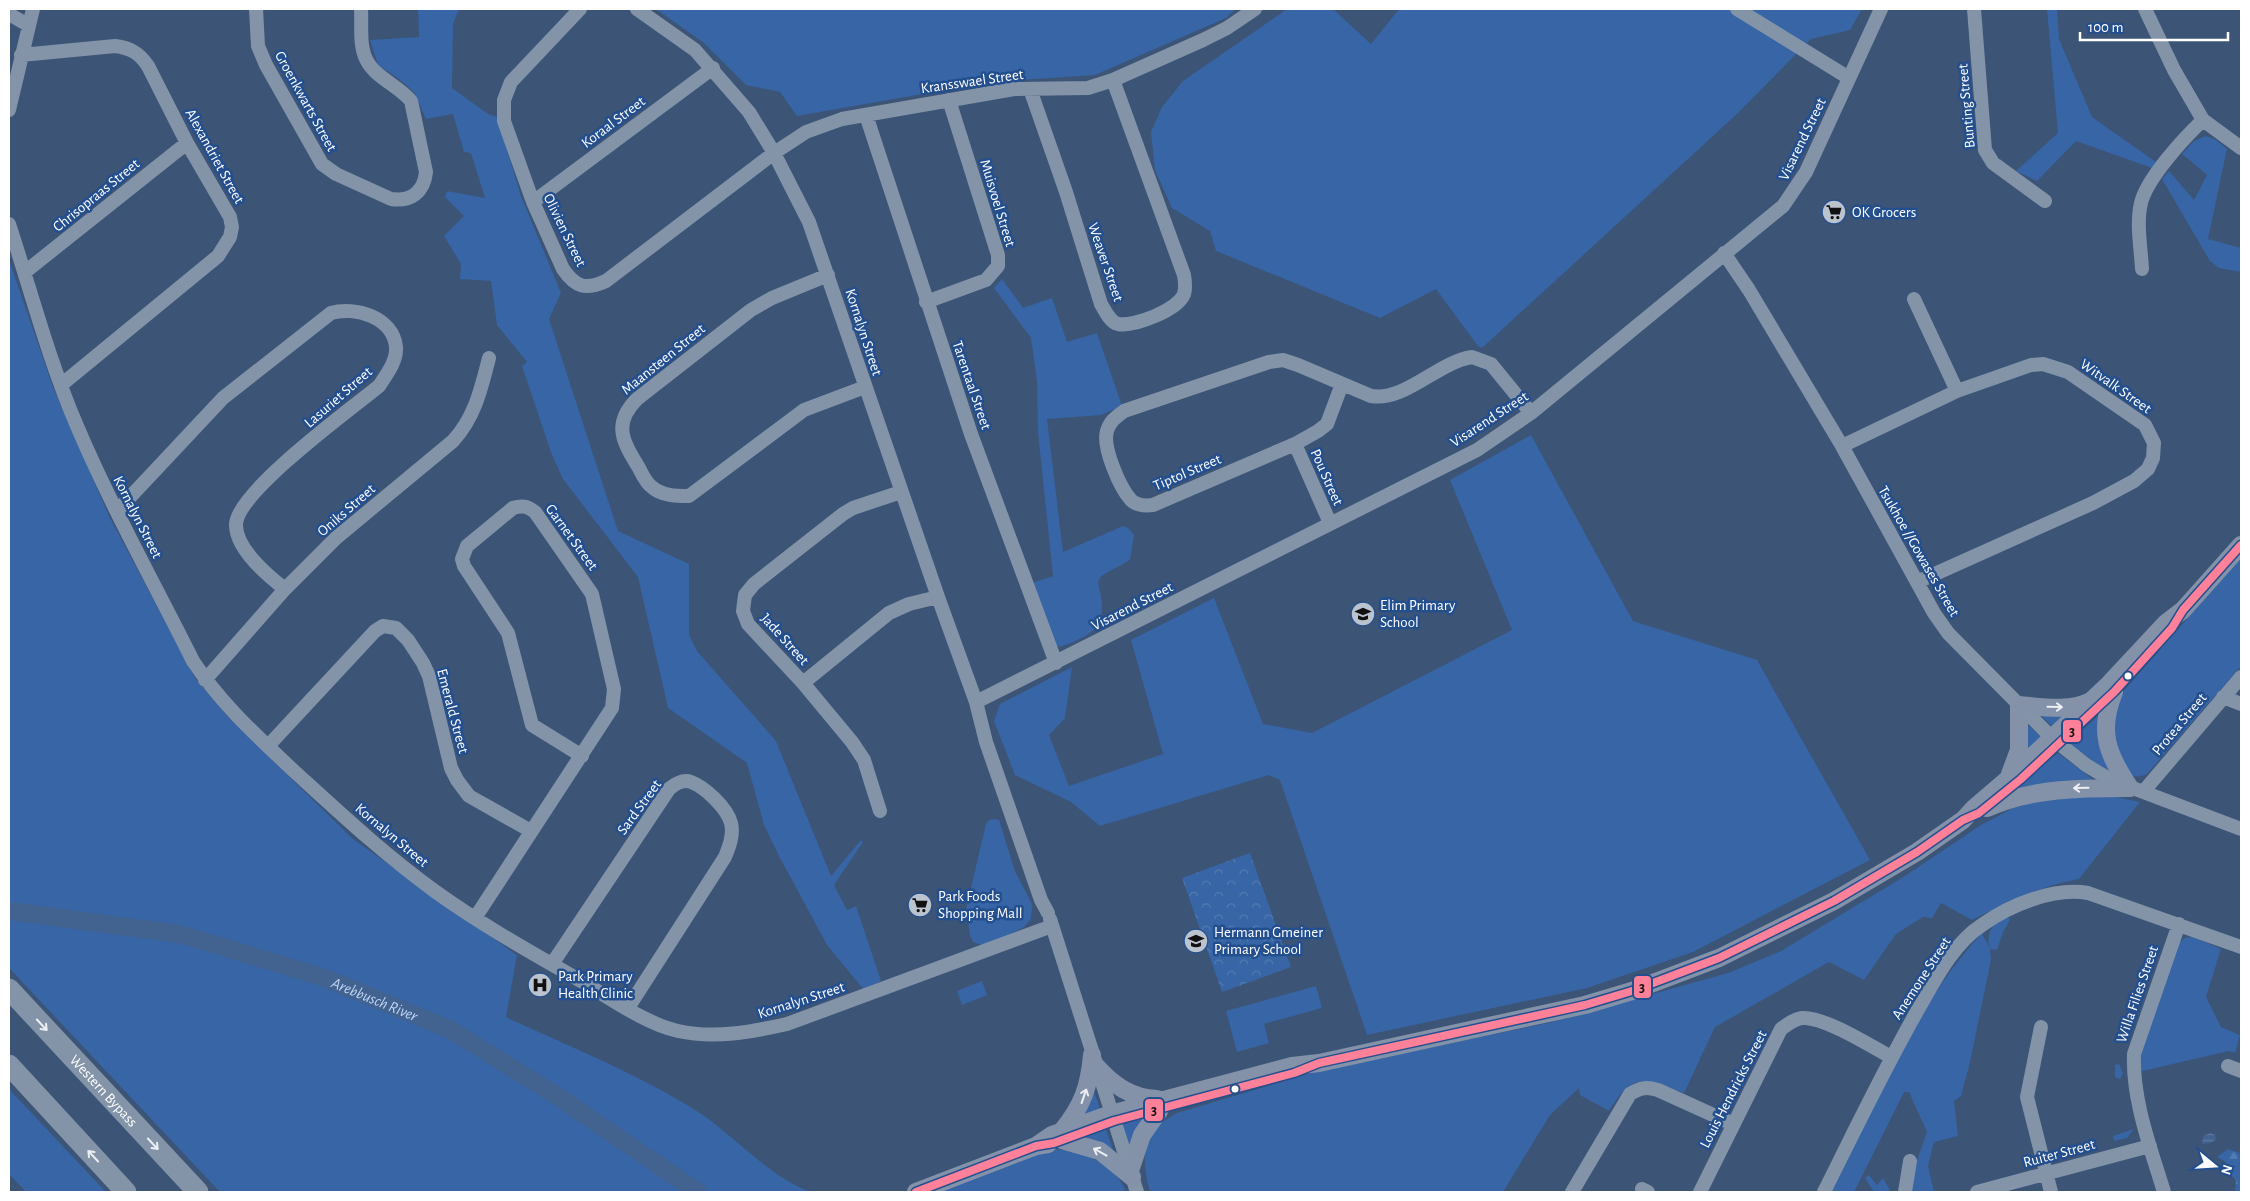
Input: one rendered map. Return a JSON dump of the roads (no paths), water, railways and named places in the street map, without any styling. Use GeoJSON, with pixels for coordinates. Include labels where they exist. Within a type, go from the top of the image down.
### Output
{"type":"FeatureCollection","features":[{"type":"Feature","properties":{"kind":"highway","name":"Western Bypass"},"geometry":{"type":"LineString","coordinates":[[9,989],[198,1192]]}},
{"type":"Feature","properties":{"kind":"highway"},"geometry":{"type":"LineString","coordinates":[[9,1065],[126,1192]]}},
{"type":"Feature","properties":{"kind":"main road"},"geometry":{"type":"LineString","coordinates":[[1987,808],[2056,741],[2091,701],[2166,623],[2183,610],[2241,546]]}},
{"type":"Feature","properties":{"kind":"main road"},"geometry":{"type":"LineString","coordinates":[[1963,820],[2007,780],[2114,692],[2172,628],[2183,610]]}},
{"type":"Feature","properties":{"kind":"main road"},"geometry":{"type":"LineString","coordinates":[[2114,692],[2108,705],[2106,739],[2111,756],[2136,790]]}},
{"type":"Feature","properties":{"kind":"main road"},"geometry":{"type":"LineString","coordinates":[[2007,780],[2016,764],[2019,750],[2019,705],[2060,708],[2081,706],[2091,701]]}},
{"type":"Feature","properties":{"kind":"main road"},"geometry":{"type":"LineString","coordinates":[[916,1192],[1062,1135],[1112,1118],[1292,1066],[1319,1063],[1585,1005],[1632,991],[1704,964],[1755,942],[1834,902],[1917,852],[1963,820],[2002,801],[2046,791],[2078,788],[2136,790]]}},
{"type":"Feature","properties":{"kind":"main road"},"geometry":{"type":"LineString","coordinates":[[1094,1060],[1109,1081],[1126,1092],[1161,1105]]}},
{"type":"Feature","properties":{"kind":"main road"},"geometry":{"type":"LineString","coordinates":[[1062,1135],[1084,1098],[1094,1060]]}},
{"type":"Feature","properties":{"kind":"main road"},"geometry":{"type":"LineString","coordinates":[[1133,1180],[1142,1134],[1161,1105]]}},
{"type":"Feature","properties":{"kind":"main road"},"geometry":{"type":"LineString","coordinates":[[1062,1135],[1100,1151],[1133,1180]]}},
{"type":"Feature","properties":{"kind":"street"},"geometry":{"type":"LineString","coordinates":[[9,110],[28,25],[34,9]]}},
{"type":"Feature","properties":{"kind":"street","name":"Groenkwarts Street"},"geometry":{"type":"LineString","coordinates":[[256,9],[258,46],[266,65],[322,164],[336,174],[391,199],[410,198],[420,191],[425,182],[426,172],[411,101],[405,93],[373,69],[366,60],[363,50],[361,9]]}},
{"type":"Feature","properties":{"kind":"street","name":"Olivien Street"},"geometry":{"type":"LineString","coordinates":[[580,9],[511,82],[507,89],[504,121],[533,202],[563,269],[577,285],[594,286],[606,281],[774,153]]}},
{"type":"Feature","properties":{"kind":"street","name":"Kornalyn Street"},"geometry":{"type":"LineString","coordinates":[[637,9],[695,50],[713,68],[749,112],[774,153],[808,222],[976,702],[988,750],[1041,900],[1050,920],[1133,1180]]}},
{"type":"Feature","properties":{"kind":"street","name":"Kransswael Street"},"geometry":{"type":"LineString","coordinates":[[774,153],[806,132],[842,119],[1014,89],[1088,88],[1113,80],[1227,28],[1255,9]]}},
{"type":"Feature","properties":{"kind":"street"},"geometry":{"type":"LineString","coordinates":[[1737,9],[1849,78]]}},
{"type":"Feature","properties":{"kind":"street","name":"Visarend Street"},"geometry":{"type":"LineString","coordinates":[[976,702],[1477,450],[1531,413],[1783,206],[1806,172],[1881,9]]}},
{"type":"Feature","properties":{"kind":"street","name":"Bunting Street"},"geometry":{"type":"LineString","coordinates":[[1974,9],[1985,150],[1993,163],[2045,201]]}},
{"type":"Feature","properties":{"kind":"street"},"geometry":{"type":"LineString","coordinates":[[2146,9],[2174,70],[2203,120],[2241,148]]}},
{"type":"Feature","properties":{"kind":"street"},"geometry":{"type":"LineString","coordinates":[[9,14],[28,25]]}},
{"type":"Feature","properties":{"kind":"street","name":"Alexandriet Street"},"geometry":{"type":"LineString","coordinates":[[21,55],[115,46],[134,50],[148,66],[187,143],[230,217],[232,227],[225,248],[218,256],[61,385]]}},
{"type":"Feature","properties":{"kind":"street","name":"Koraal Street"},"geometry":{"type":"LineString","coordinates":[[533,202],[713,68]]}},
{"type":"Feature","properties":{"kind":"street","name":"Weaver Street"},"geometry":{"type":"LineString","coordinates":[[1030,89],[1066,192],[1100,304],[1108,317],[1117,324],[1128,323],[1160,314],[1177,305],[1184,295],[1185,286],[1184,275],[1113,80]]}},
{"type":"Feature","properties":{"kind":"street","name":"Muisvoel Street"},"geometry":{"type":"LineString","coordinates":[[926,302],[986,280],[998,266],[998,254],[949,100]]}},
{"type":"Feature","properties":{"kind":"street","name":"Tarentaal Street"},"geometry":{"type":"LineString","coordinates":[[866,115],[971,434],[1056,663]]}},
{"type":"Feature","properties":{"kind":"street"},"geometry":{"type":"LineString","coordinates":[[2142,269],[2139,217],[2141,202],[2147,188],[2182,143],[2203,120]]}},
{"type":"Feature","properties":{"kind":"street","name":"Chrisopraas Street"},"geometry":{"type":"LineString","coordinates":[[25,272],[187,143]]}},
{"type":"Feature","properties":{"kind":"street","name":"Kornalyn Street"},"geometry":{"type":"LineString","coordinates":[[9,224],[61,385],[94,466],[193,661],[205,680],[236,716],[357,829],[404,868],[475,918],[658,1024],[679,1031],[720,1034],[768,1028],[810,1016],[1050,920]]}},
{"type":"Feature","properties":{"kind":"street","name":"Tsukhoe //Gowases Street"},"geometry":{"type":"LineString","coordinates":[[1724,253],[1750,290],[1842,446],[1934,613],[1948,633],[2056,741],[2098,772],[2136,790],[2241,829]]}},
{"type":"Feature","properties":{"kind":"street","name":"Maansteen Street"},"geometry":{"type":"LineString","coordinates":[[828,275],[772,298],[751,310],[637,399],[627,410],[622,426],[624,444],[651,487],[662,493],[675,496],[689,496],[804,410],[865,387]]}},
{"type":"Feature","properties":{"kind":"street"},"geometry":{"type":"LineString","coordinates":[[1914,299],[1957,392]]}},
{"type":"Feature","properties":{"kind":"street","name":"Lasuriet Street"},"geometry":{"type":"LineString","coordinates":[[117,511],[223,398],[331,313],[341,310],[368,315],[379,320],[393,336],[396,347],[394,360],[388,374],[379,386],[279,467],[250,498],[239,513],[236,524],[238,534],[250,556],[260,568],[284,589]]}},
{"type":"Feature","properties":{"kind":"street","name":"Tiptol Street"},"geometry":{"type":"LineString","coordinates":[[1342,384],[1327,424],[1318,431],[1295,444],[1153,505],[1144,506],[1132,501],[1123,489],[1115,472],[1106,442],[1106,432],[1112,420],[1124,411],[1269,362],[1283,360],[1380,398],[1390,396],[1450,364],[1472,357],[1491,364],[1531,413]]}},
{"type":"Feature","properties":{"kind":"street","name":"Oniks Street"},"geometry":{"type":"LineString","coordinates":[[205,680],[284,589],[336,538],[458,436],[471,417],[478,401],[489,358]]}},
{"type":"Feature","properties":{"kind":"street","name":"Witvalk Street"},"geometry":{"type":"LineString","coordinates":[[1842,446],[1957,392],[2031,365],[2043,364],[2068,372],[2145,425],[2154,443],[2152,458],[2148,469],[2134,481],[2094,503],[1917,582]]}},
{"type":"Feature","properties":{"kind":"street","name":"Pou Street"},"geometry":{"type":"LineString","coordinates":[[1295,444],[1330,523]]}},
{"type":"Feature","properties":{"kind":"street","name":"Jade Street"},"geometry":{"type":"LineString","coordinates":[[880,811],[864,760],[852,742],[803,683],[748,624],[743,611],[745,595],[754,584],[843,514],[853,508],[901,492]]}},
{"type":"Feature","properties":{"kind":"street","name":"Garnet Street"},"geometry":{"type":"LineString","coordinates":[[475,918],[582,756],[614,703],[614,689],[595,606],[587,586],[535,512],[525,506],[520,506],[513,508],[467,546],[462,559],[464,566],[508,632],[532,725],[582,756]]}},
{"type":"Feature","properties":{"kind":"street"},"geometry":{"type":"LineString","coordinates":[[803,683],[889,613],[909,604],[938,597]]}},
{"type":"Feature","properties":{"kind":"street","name":"Emerald Street"},"geometry":{"type":"LineString","coordinates":[[268,746],[375,631],[383,626],[396,628],[408,640],[430,676],[451,768],[463,789],[469,796],[531,831]]}},
{"type":"Feature","properties":{"kind":"street","name":"Protea Street"},"geometry":{"type":"LineString","coordinates":[[2136,790],[2241,677]]}},
{"type":"Feature","properties":{"kind":"street"},"geometry":{"type":"LineString","coordinates":[[2223,697],[2241,704]]}},
{"type":"Feature","properties":{"kind":"street","name":"Sard Street"},"geometry":{"type":"LineString","coordinates":[[552,964],[669,789],[684,781],[691,782],[722,804],[732,825],[730,843],[724,857],[628,1008]]}},
{"type":"Feature","properties":{"kind":"street","name":"Anemone Street"},"geometry":{"type":"LineString","coordinates":[[1824,1192],[1891,1057],[1942,970],[1960,945],[1981,925],[2024,902],[2073,890],[2088,892],[2241,946]]}},
{"type":"Feature","properties":{"kind":"street","name":"Willa Filies Street"},"geometry":{"type":"LineString","coordinates":[[2164,1192],[2150,1146],[2136,1089],[2133,1067],[2134,1054],[2179,924]]}},
{"type":"Feature","properties":{"kind":"street","name":"Louis Hendricks Street"},"geometry":{"type":"LineString","coordinates":[[1700,1192],[1782,1028],[1791,1021],[1801,1018],[1816,1019],[1891,1057]]}},
{"type":"Feature","properties":{"kind":"street"},"geometry":{"type":"LineString","coordinates":[[2041,1027],[2027,1097],[2051,1192]]}},
{"type":"Feature","properties":{"kind":"street"},"geometry":{"type":"LineString","coordinates":[[1572,1192],[1630,1094],[1639,1088],[1647,1087],[1658,1090],[1733,1124]]}},
{"type":"Feature","properties":{"kind":"street","name":"Ruiter Street"},"geometry":{"type":"LineString","coordinates":[[1977,1192],[2150,1146]]}},
{"type":"Feature","properties":{"kind":"street"},"geometry":{"type":"LineString","coordinates":[[1905,1192],[1910,1161]]}},
{"type":"Feature","properties":{"kind":"waterway","name":"Arebbusch River"},"geometry":{"type":"LineString","coordinates":[[9,911],[180,934],[325,978],[451,1030],[557,1096],[698,1192]]}},
{"type":"Feature","properties":{"kind":"place","name":"OK Grocers"},"geometry":{"type":"Point","coordinates":[1834,212]}},
{"type":"Feature","properties":{"kind":"place","name":"Elim Primary School"},"geometry":{"type":"Point","coordinates":[1363,614]}},
{"type":"Feature","properties":{"kind":"place","name":"Park Foods Shopping Mall"},"geometry":{"type":"Point","coordinates":[920,905]}},
{"type":"Feature","properties":{"kind":"place","name":"Hermann Gmeiner Primary School"},"geometry":{"type":"Point","coordinates":[1196,941]}},
{"type":"Feature","properties":{"kind":"place","name":"Park Primary Health Clinic"},"geometry":{"type":"Point","coordinates":[540,985]}}]}
